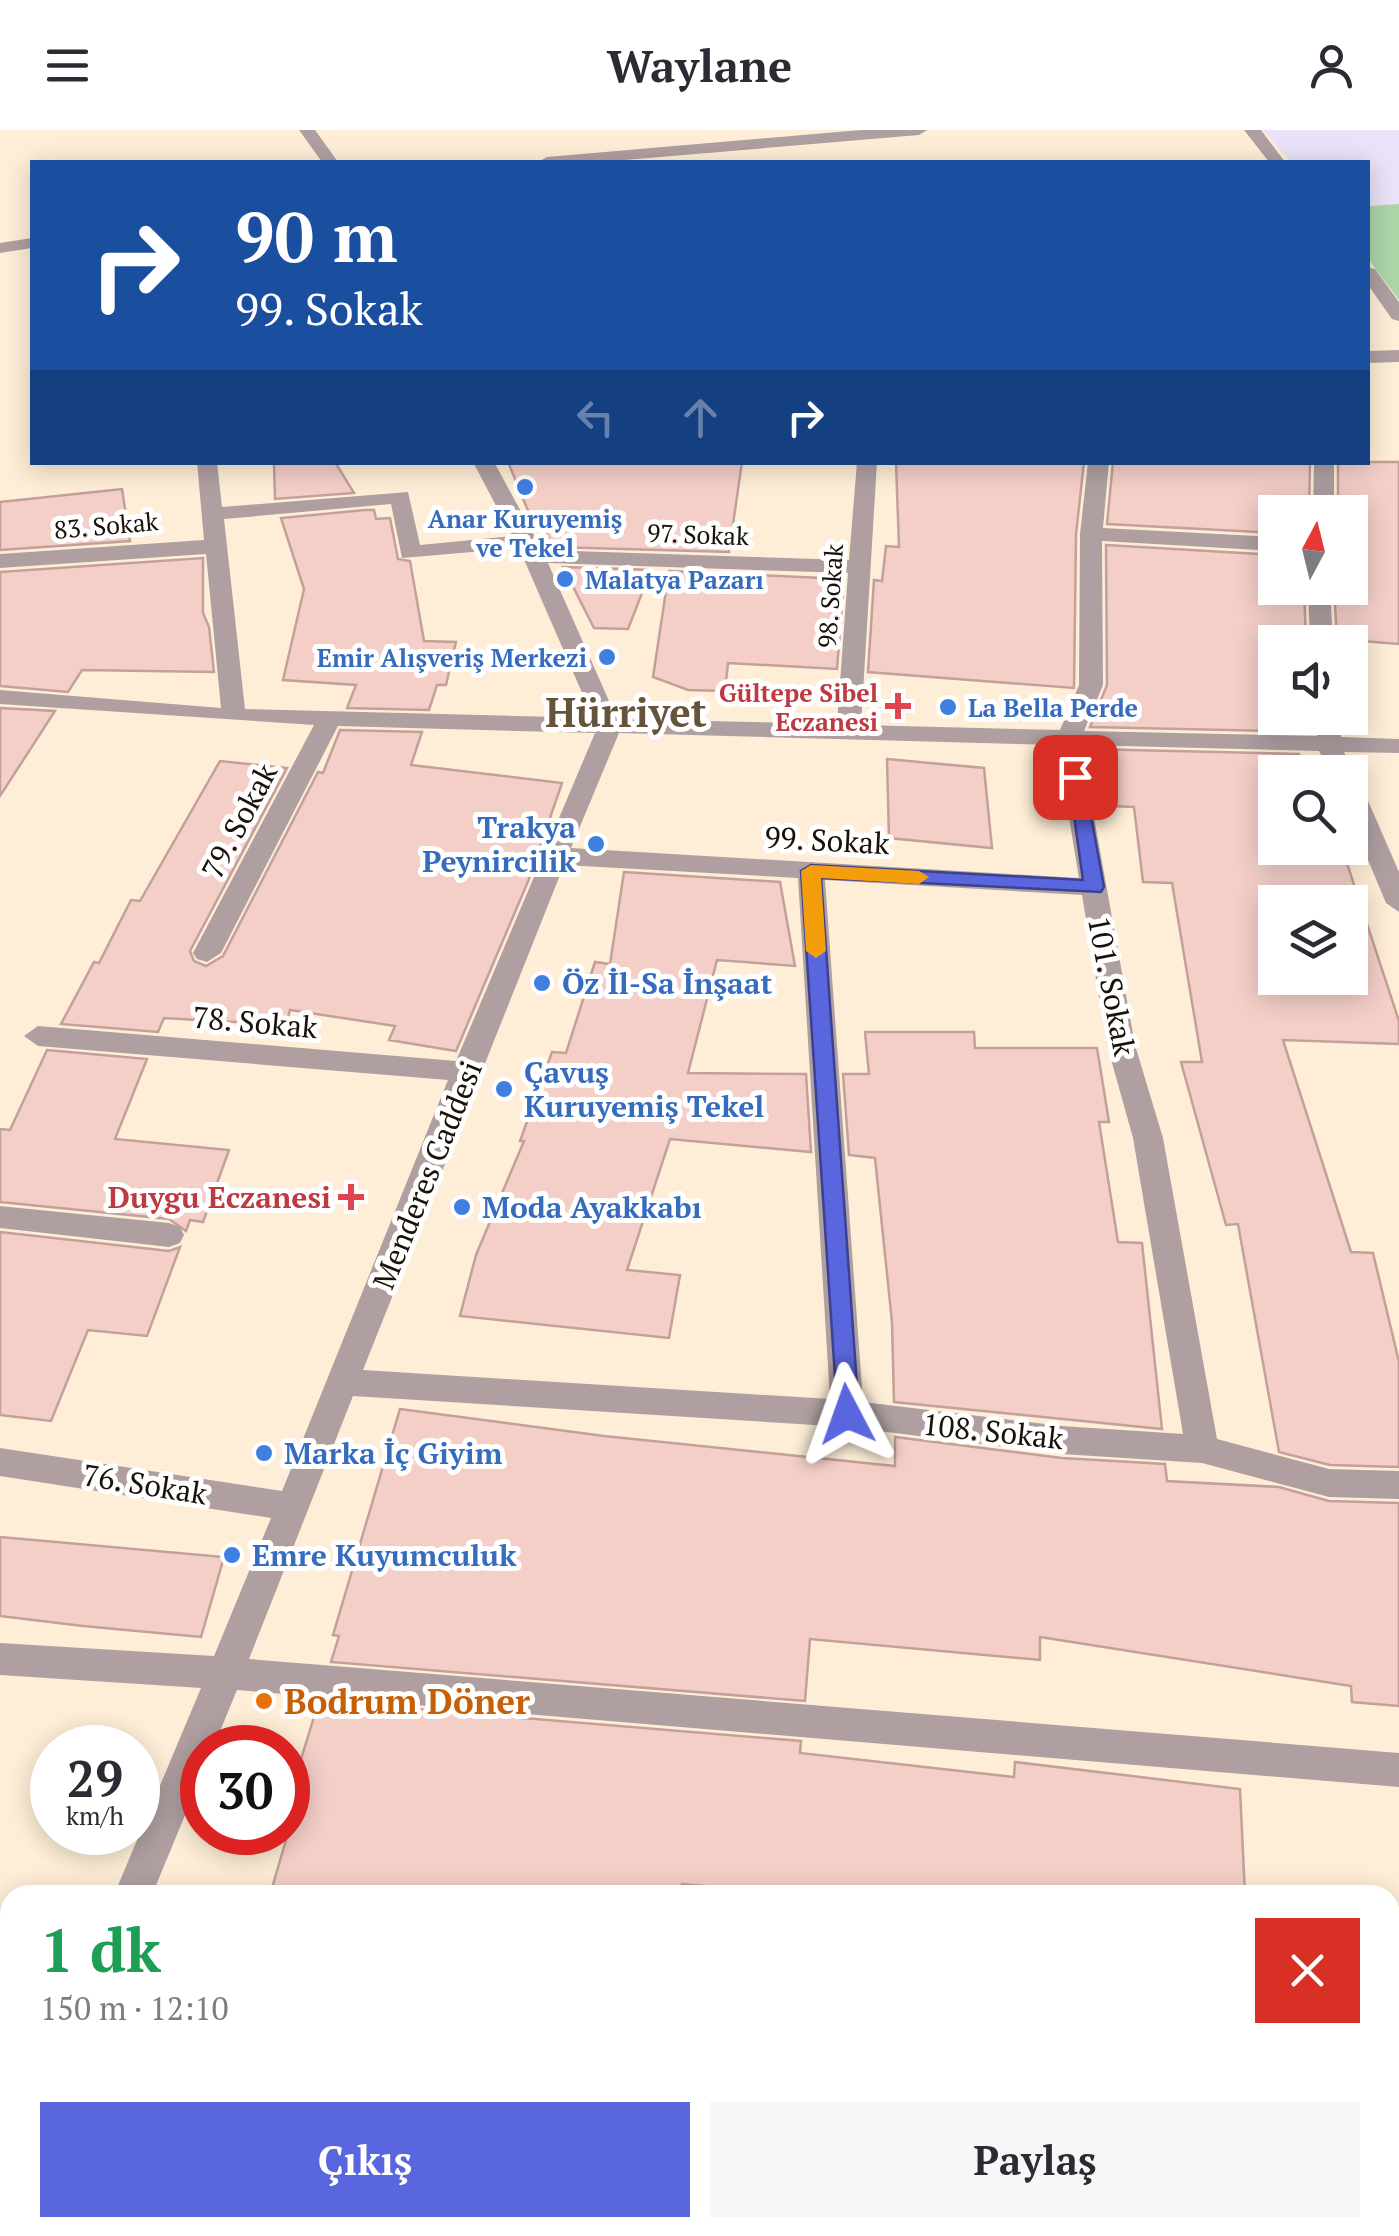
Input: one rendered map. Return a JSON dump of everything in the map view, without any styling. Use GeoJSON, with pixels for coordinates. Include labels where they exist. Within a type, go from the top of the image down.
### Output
{"type":"FeatureCollection","features":[{"type":"Feature","properties":{"kind":"street"},"geometry":{"type":"LineString","coordinates":[[307,130],[329,160]]}},
{"type":"Feature","properties":{"kind":"street"},"geometry":{"type":"LineString","coordinates":[[564,160],[773,136],[919,130]]}},
{"type":"Feature","properties":{"kind":"street"},"geometry":{"type":"LineString","coordinates":[[1252,130],[1275,160]]}},
{"type":"Feature","properties":{"kind":"street"},"geometry":{"type":"LineString","coordinates":[[0,248],[30,243]]}},
{"type":"Feature","properties":{"kind":"street"},"geometry":{"type":"LineString","coordinates":[[1370,276],[1399,315]]}},
{"type":"Feature","properties":{"kind":"street"},"geometry":{"type":"LineString","coordinates":[[1370,357],[1399,356]]}},
{"type":"Feature","properties":{"kind":"street"},"geometry":{"type":"LineString","coordinates":[[207,465],[234,716]]}},
{"type":"Feature","properties":{"kind":"street"},"geometry":{"type":"LineString","coordinates":[[485,465],[529,549],[609,728]]}},
{"type":"Feature","properties":{"kind":"street","name":"98. Sokak"},"geometry":{"type":"LineString","coordinates":[[848,734],[867,465]]}},
{"type":"Feature","properties":{"kind":"street"},"geometry":{"type":"LineString","coordinates":[[1068,740],[1091,685],[1092,534],[1099,465]]}},
{"type":"Feature","properties":{"kind":"street"},"geometry":{"type":"LineString","coordinates":[[1324,465],[1324,495]]}},
{"type":"Feature","properties":{"kind":"street","name":"97. Sokak"},"geometry":{"type":"LineString","coordinates":[[212,514],[400,497],[410,553],[529,549],[860,567]]}},
{"type":"Feature","properties":{"kind":"street"},"geometry":{"type":"LineString","coordinates":[[1092,534],[1258,543]]}},
{"type":"Feature","properties":{"kind":"street","name":"83. Sokak"},"geometry":{"type":"LineString","coordinates":[[0,561],[160,547],[216,548]]}},
{"type":"Feature","properties":{"kind":"street"},"geometry":{"type":"LineString","coordinates":[[0,696],[234,716],[1329,748],[1399,746]]}},
{"type":"Feature","properties":{"kind":"street","name":"79. Sokak"},"geometry":{"type":"LineString","coordinates":[[207,953],[329,719]]}},
{"type":"Feature","properties":{"kind":"street","name":"Menderes Caddesi"},"geometry":{"type":"LineString","coordinates":[[136,1885],[227,1673],[290,1506],[609,728]]}},
{"type":"Feature","properties":{"kind":"street"},"geometry":{"type":"LineString","coordinates":[[1329,735],[1333,755]]}},
{"type":"Feature","properties":{"kind":"street","name":"101. Sokak"},"geometry":{"type":"LineString","coordinates":[[1068,740],[1122,1045],[1148,1138],[1202,1449]]}},
{"type":"Feature","properties":{"kind":"street"},"geometry":{"type":"LineString","coordinates":[[1368,829],[1399,902]]}},
{"type":"Feature","properties":{"kind":"street","name":"99. Sokak"},"geometry":{"type":"LineString","coordinates":[[557,856],[1094,887]]}},
{"type":"Feature","properties":{"kind":"street"},"geometry":{"type":"LineString","coordinates":[[811,871],[847,1414]]}},
{"type":"Feature","properties":{"kind":"street","name":"78. Sokak"},"geometry":{"type":"LineString","coordinates":[[38,1036],[468,1072]]}},
{"type":"Feature","properties":{"kind":"street"},"geometry":{"type":"LineString","coordinates":[[0,1217],[169,1235]]}},
{"type":"Feature","properties":{"kind":"street","name":"108. Sokak"},"geometry":{"type":"LineString","coordinates":[[343,1382],[847,1414],[1062,1440],[1202,1449],[1330,1483],[1399,1485]]}},
{"type":"Feature","properties":{"kind":"street","name":"76. Sokak"},"geometry":{"type":"LineString","coordinates":[[0,1462],[290,1506]]}},
{"type":"Feature","properties":{"kind":"street"},"geometry":{"type":"LineString","coordinates":[[0,1659],[227,1673],[1399,1770]]}},
{"type":"Feature","properties":{"kind":"shaded area"},"geometry":{"type":"Polygon","coordinates":[[[1263,130],[1399,130],[1399,204],[1370,206],[1370,160],[1289,160],[1263,130]]]}},
{"type":"Feature","properties":{"kind":"green space"},"geometry":{"type":"Polygon","coordinates":[[[1399,204],[1399,300],[1370,262],[1370,206],[1399,204]]]}},
{"type":"Feature","properties":{"kind":"building"},"geometry":{"type":"Polygon","coordinates":[[[1399,462],[1399,644],[1368,642],[1368,625],[1336,625],[1335,605],[1368,605],[1368,495],[1338,495],[1338,465],[1399,462]]]}},
{"type":"Feature","properties":{"kind":"building"},"geometry":{"type":"Polygon","coordinates":[[[274,465],[337,465],[354,493],[275,499],[274,465]]]}},
{"type":"Feature","properties":{"kind":"building"},"geometry":{"type":"Polygon","coordinates":[[[509,465],[742,465],[729,552],[553,547],[545,531],[536,530],[509,465]]]}},
{"type":"Feature","properties":{"kind":"building"},"geometry":{"type":"Polygon","coordinates":[[[896,465],[1084,465],[1076,534],[1074,688],[868,672],[874,580],[882,581],[886,546],[899,547],[896,465]]]}},
{"type":"Feature","properties":{"kind":"building"},"geometry":{"type":"Polygon","coordinates":[[[1113,465],[1310,465],[1309,495],[1258,495],[1258,532],[1107,524],[1113,465]]]}},
{"type":"Feature","properties":{"kind":"building"},"geometry":{"type":"Polygon","coordinates":[[[122,489],[130,541],[0,550],[0,502],[122,489]]]}},
{"type":"Feature","properties":{"kind":"building"},"geometry":{"type":"Polygon","coordinates":[[[374,510],[376,519],[390,518],[398,559],[410,561],[424,641],[456,642],[446,685],[437,685],[429,710],[347,708],[356,685],[283,680],[304,589],[281,518],[374,510]]]}},
{"type":"Feature","properties":{"kind":"building"},"geometry":{"type":"Polygon","coordinates":[[[1106,545],[1258,554],[1258,605],[1305,605],[1305,625],[1258,625],[1258,731],[1090,727],[1107,685],[1106,545]]]}},
{"type":"Feature","properties":{"kind":"building"},"geometry":{"type":"Polygon","coordinates":[[[203,558],[203,613],[209,627],[214,672],[82,670],[68,692],[0,686],[0,572],[203,558]]]}},
{"type":"Feature","properties":{"kind":"building"},"geometry":{"type":"Polygon","coordinates":[[[563,567],[651,570],[628,629],[594,628],[563,567]]]}},
{"type":"Feature","properties":{"kind":"building"},"geometry":{"type":"Polygon","coordinates":[[[669,571],[844,579],[837,669],[728,663],[725,691],[688,690],[653,677],[669,571]]]}},
{"type":"Feature","properties":{"kind":"building"},"geometry":{"type":"Polygon","coordinates":[[[0,708],[55,711],[0,796],[0,708]]]}},
{"type":"Feature","properties":{"kind":"building"},"geometry":{"type":"Polygon","coordinates":[[[340,730],[422,732],[411,765],[562,783],[529,879],[456,1051],[389,1040],[395,1026],[290,1010],[286,1025],[164,1018],[158,1032],[61,1024],[94,962],[99,963],[131,900],[140,901],[220,761],[287,768],[190,951],[194,961],[206,966],[223,956],[318,772],[323,773],[340,730]]]}},
{"type":"Feature","properties":{"kind":"building"},"geometry":{"type":"Polygon","coordinates":[[[1086,749],[1299,754],[1258,755],[1258,865],[1348,865],[1354,885],[1258,885],[1258,995],[1368,995],[1368,927],[1399,1021],[1399,1044],[1283,1040],[1351,1252],[1373,1253],[1399,1362],[1399,1467],[1330,1465],[1279,1452],[1238,1224],[1226,1225],[1181,1062],[1202,1062],[1172,883],[1143,882],[1134,807],[1111,806],[1109,800],[1095,803],[1086,749]]]}},
{"type":"Feature","properties":{"kind":"building"},"geometry":{"type":"Polygon","coordinates":[[[887,759],[984,768],[992,848],[889,838],[887,759]]]}},
{"type":"Feature","properties":{"kind":"building"},"geometry":{"type":"Polygon","coordinates":[[[624,872],[780,882],[795,966],[717,960],[688,1073],[806,1074],[811,1152],[670,1139],[627,1270],[680,1275],[669,1338],[460,1316],[476,1255],[524,1141],[520,1141],[552,1052],[566,1053],[595,962],[610,964],[624,872]]]}},
{"type":"Feature","properties":{"kind":"building"},"geometry":{"type":"Polygon","coordinates":[[[865,1032],[974,1032],[975,1048],[1097,1048],[1109,1122],[1099,1122],[1118,1242],[1142,1243],[1162,1429],[894,1402],[892,1322],[875,1158],[849,1155],[843,1074],[869,1074],[865,1032]]]}},
{"type":"Feature","properties":{"kind":"building"},"geometry":{"type":"Polygon","coordinates":[[[47,1050],[147,1059],[115,1139],[229,1150],[203,1222],[190,1220],[186,1231],[169,1219],[0,1202],[0,1129],[10,1130],[47,1050]]]}},
{"type":"Feature","properties":{"kind":"building"},"geometry":{"type":"Polygon","coordinates":[[[0,1232],[169,1251],[180,1247],[147,1336],[88,1330],[51,1421],[0,1415],[0,1232]]]}},
{"type":"Feature","properties":{"kind":"building"},"geometry":{"type":"Polygon","coordinates":[[[400,1409],[604,1436],[895,1466],[895,1437],[1062,1458],[1165,1464],[1167,1481],[1279,1487],[1329,1501],[1399,1503],[1399,1706],[1352,1702],[1351,1686],[1040,1637],[1040,1660],[810,1639],[805,1701],[331,1662],[339,1636],[333,1635],[400,1409]]]}},
{"type":"Feature","properties":{"kind":"building"},"geometry":{"type":"Polygon","coordinates":[[[0,1537],[224,1557],[201,1637],[0,1616],[0,1537]]]}},
{"type":"Feature","properties":{"kind":"building"},"geometry":{"type":"Polygon","coordinates":[[[319,1701],[801,1741],[800,1753],[1014,1777],[1015,1762],[1240,1789],[1245,1885],[273,1885],[282,1855],[310,1855],[310,1730],[319,1701]]]}},
{"type":"Feature","properties":{"kind":"slow traffic"},"geometry":{"type":"LineString","coordinates":[[816,951],[811,871],[919,877]]}},
{"type":"Feature","properties":{"kind":"place","name":"Anar Kuruyemiş ve Tekel"},"geometry":{"type":"Point","coordinates":[525,487]}},
{"type":"Feature","properties":{"kind":"place","name":"Malatya Pazarı"},"geometry":{"type":"Point","coordinates":[565,579]}},
{"type":"Feature","properties":{"kind":"place","name":"Emir Alışveriş Merkezi"},"geometry":{"type":"Point","coordinates":[607,657]}},
{"type":"Feature","properties":{"kind":"place","name":"Gültepe Sibel Eczanesi"},"geometry":{"type":"Point","coordinates":[898,706]}},
{"type":"Feature","properties":{"kind":"place","name":"La Bella Perde"},"geometry":{"type":"Point","coordinates":[948,707]}},
{"type":"Feature","properties":{"kind":"place","name":"Trakya Peynircilik"},"geometry":{"type":"Point","coordinates":[596,844]}},
{"type":"Feature","properties":{"kind":"place","name":"Öz İl-Sa İnşaat"},"geometry":{"type":"Point","coordinates":[542,983]}},
{"type":"Feature","properties":{"kind":"place","name":"Çavuş Kuruyemiş Tekel"},"geometry":{"type":"Point","coordinates":[504,1089]}},
{"type":"Feature","properties":{"kind":"place","name":"Duygu Eczanesi"},"geometry":{"type":"Point","coordinates":[351,1197]}},
{"type":"Feature","properties":{"kind":"place","name":"Moda Ayakkabı"},"geometry":{"type":"Point","coordinates":[462,1207]}},
{"type":"Feature","properties":{"kind":"place","name":"Marka İç Giyim"},"geometry":{"type":"Point","coordinates":[264,1453]}},
{"type":"Feature","properties":{"kind":"place","name":"Emre Kuyumculuk"},"geometry":{"type":"Point","coordinates":[232,1555]}},
{"type":"Feature","properties":{"kind":"place","name":"Bodrum Döner"},"geometry":{"type":"Point","coordinates":[264,1701]}},
{"type":"Feature","properties":{"kind":"district","name":"Hürriyet"},"geometry":{"type":"Point","coordinates":[626,711]}},
{"type":"Feature","properties":{"kind":"route"},"geometry":{"type":"LineString","coordinates":[[847,1414],[811,871],[1094,887],[1075,777]]}}]}
